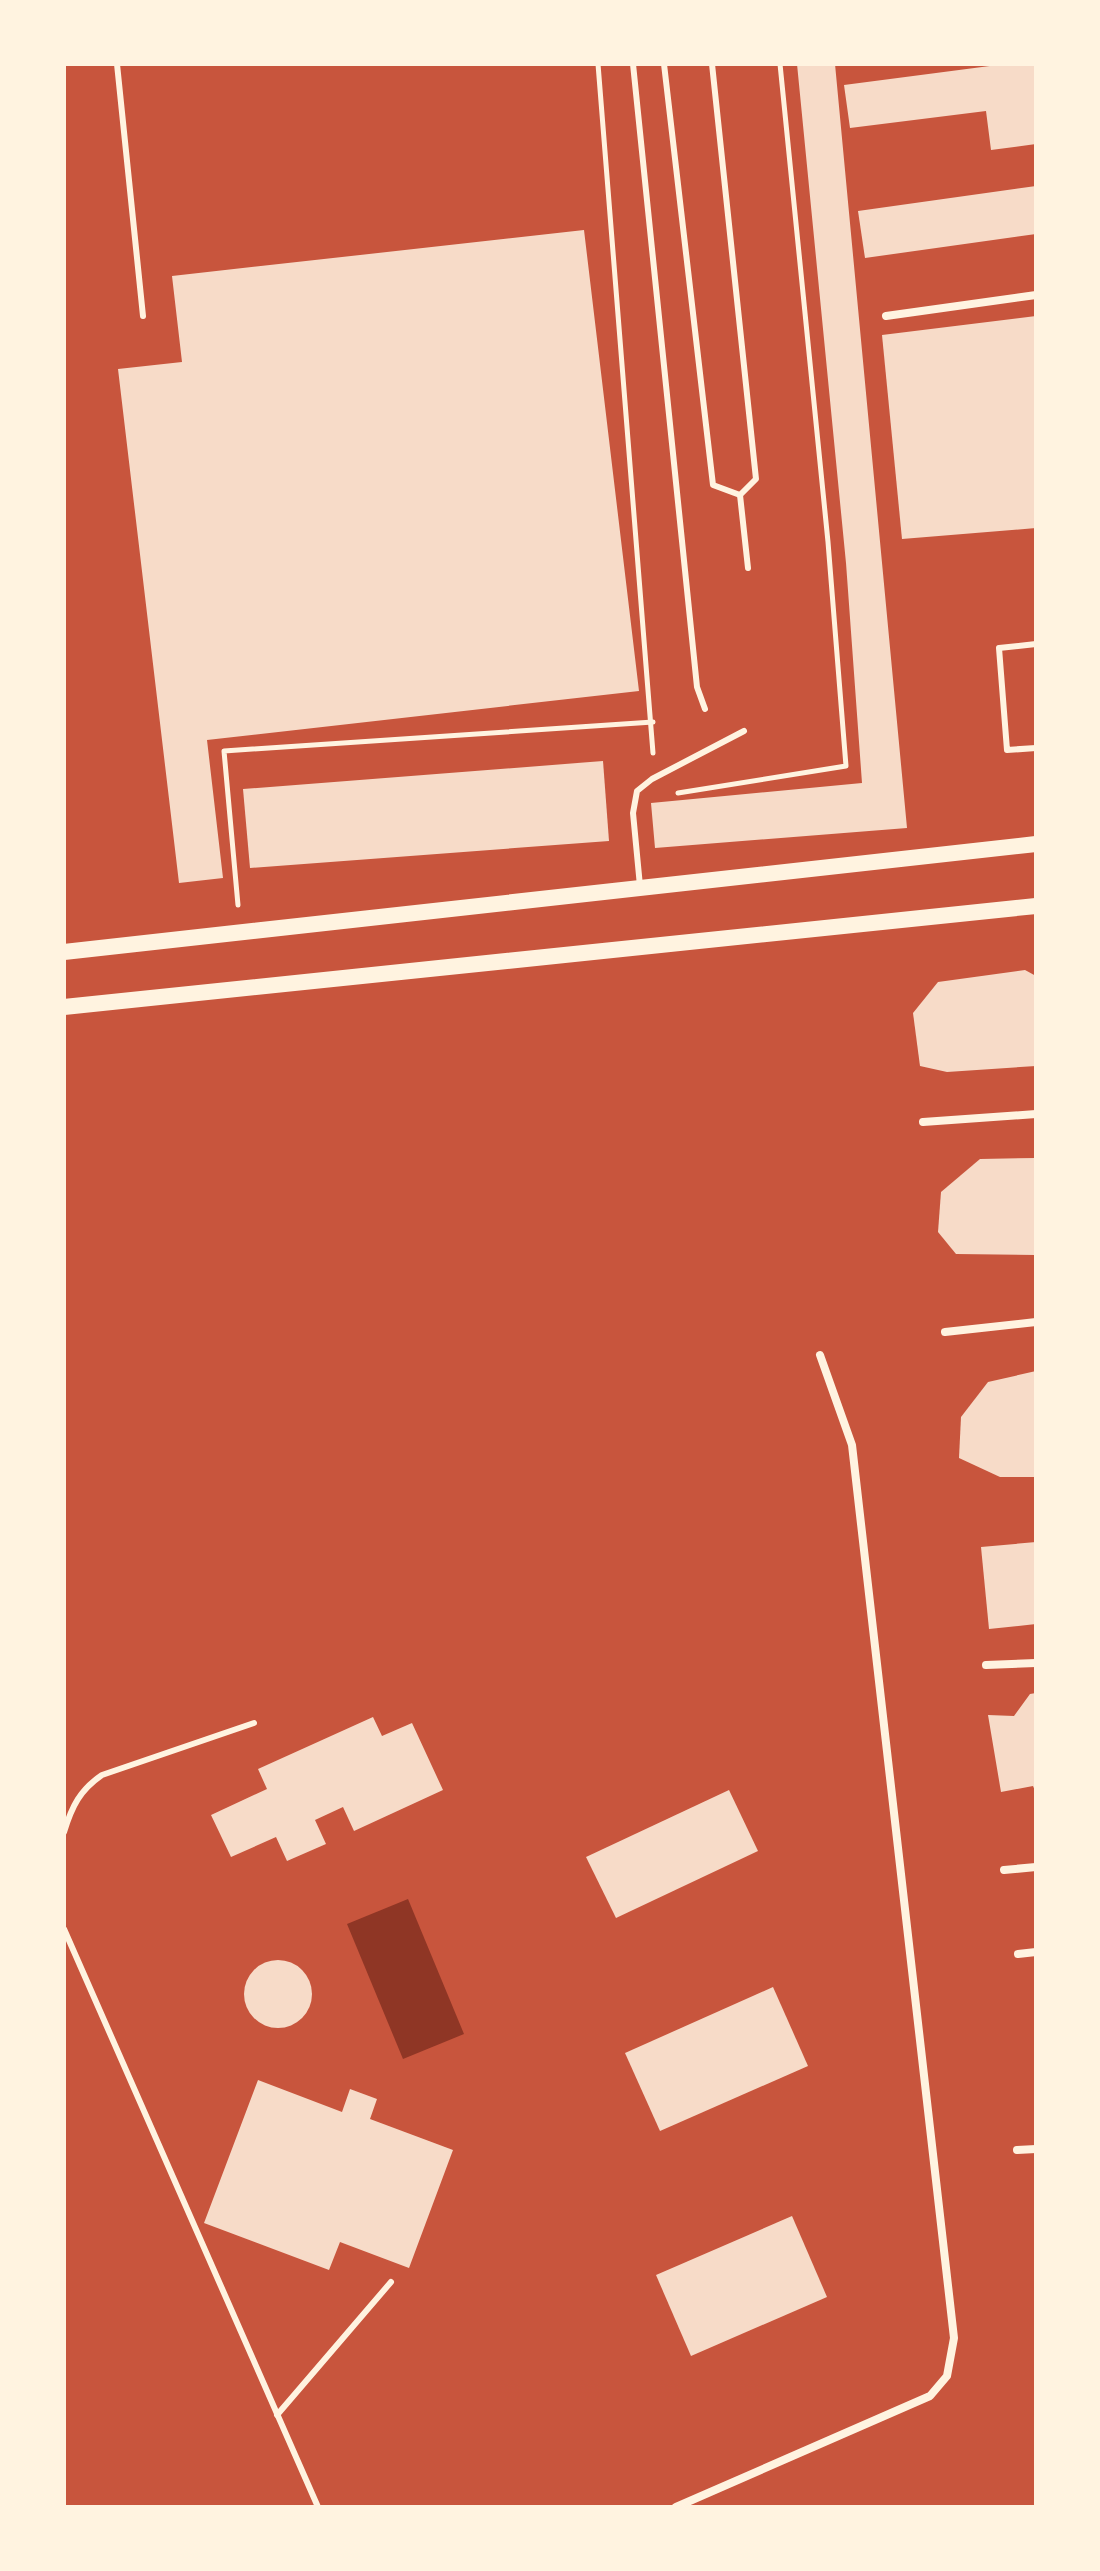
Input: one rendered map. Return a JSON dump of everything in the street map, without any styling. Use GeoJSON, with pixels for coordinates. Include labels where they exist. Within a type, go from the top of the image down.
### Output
{"type":"FeatureCollection","features":[{"type":"Feature","properties":{"kind":"main road"},"geometry":{"type":"LineString","coordinates":[[64,952],[1036,844]]}},
{"type":"Feature","properties":{"kind":"main road"},"geometry":{"type":"LineString","coordinates":[[64,1007],[1036,906]]}},
{"type":"Feature","properties":{"kind":"street"},"geometry":{"type":"LineString","coordinates":[[886,316],[1036,295]]}},
{"type":"Feature","properties":{"kind":"street"},"geometry":{"type":"LineString","coordinates":[[923,1122],[1036,1114]]}},
{"type":"Feature","properties":{"kind":"street"},"geometry":{"type":"LineString","coordinates":[[945,1332],[1036,1322]]}},
{"type":"Feature","properties":{"kind":"street"},"geometry":{"type":"LineString","coordinates":[[676,2507],[930,2396],[947,2376],[953,2358],[948,2278],[919,2056],[852,1445],[820,1355]]}},
{"type":"Feature","properties":{"kind":"street"},"geometry":{"type":"LineString","coordinates":[[986,1665],[1036,1663]]}},
{"type":"Feature","properties":{"kind":"street"},"geometry":{"type":"LineString","coordinates":[[1004,1870],[1036,1867]]}},
{"type":"Feature","properties":{"kind":"street"},"geometry":{"type":"LineString","coordinates":[[1018,1954],[1036,1952]]}},
{"type":"Feature","properties":{"kind":"street"},"geometry":{"type":"LineString","coordinates":[[1017,2150],[1036,2149]]}},
{"type":"Feature","properties":{"kind":"lane"},"geometry":{"type":"LineString","coordinates":[[117,64],[143,316]]}},
{"type":"Feature","properties":{"kind":"lane"},"geometry":{"type":"LineString","coordinates":[[633,64],[694,660],[705,709]]}},
{"type":"Feature","properties":{"kind":"lane"},"geometry":{"type":"LineString","coordinates":[[664,64],[713,485],[740,495]]}},
{"type":"Feature","properties":{"kind":"lane"},"geometry":{"type":"LineString","coordinates":[[712,64],[756,479],[740,495]]}},
{"type":"Feature","properties":{"kind":"lane"},"geometry":{"type":"LineString","coordinates":[[740,495],[748,568]]}},
{"type":"Feature","properties":{"kind":"lane"},"geometry":{"type":"LineString","coordinates":[[1036,644],[999,648],[1007,750],[1036,748]]}},
{"type":"Feature","properties":{"kind":"lane"},"geometry":{"type":"LineString","coordinates":[[640,886],[633,813],[637,791],[652,779],[744,731]]}},
{"type":"Feature","properties":{"kind":"lane"},"geometry":{"type":"LineString","coordinates":[[64,1832],[84,1787],[102,1775],[254,1723]]}},
{"type":"Feature","properties":{"kind":"lane"},"geometry":{"type":"LineString","coordinates":[[64,1929],[318,2507]]}},
{"type":"Feature","properties":{"kind":"lane"},"geometry":{"type":"LineString","coordinates":[[277,2415],[391,2282]]}},
{"type":"Feature","properties":{"kind":"path"},"geometry":{"type":"LineString","coordinates":[[240,934],[224,751],[653,722],[598,64]]}},
{"type":"Feature","properties":{"kind":"path"},"geometry":{"type":"LineString","coordinates":[[676,794],[846,766],[828,542],[780,64]]}},
{"type":"Feature","properties":{"kind":"shaded area"},"geometry":{"type":"Polygon","coordinates":[[[408,1899],[464,2034],[403,2059],[347,1924],[408,1899]]]}},
{"type":"Feature","properties":{"kind":"building"},"geometry":{"type":"Polygon","coordinates":[[[797,64],[835,64],[907,828],[655,848],[651,803],[862,783],[846,563],[797,64]]]}},
{"type":"Feature","properties":{"kind":"building"},"geometry":{"type":"Polygon","coordinates":[[[1005,64],[1036,64],[1036,144],[991,150],[986,111],[850,128],[844,85],[1005,64]]]}},
{"type":"Feature","properties":{"kind":"building"},"geometry":{"type":"Polygon","coordinates":[[[1036,186],[1036,234],[865,258],[858,211],[1036,186]]]}},
{"type":"Feature","properties":{"kind":"building"},"geometry":{"type":"Polygon","coordinates":[[[584,230],[639,691],[207,740],[223,878],[179,883],[118,369],[182,362],[172,276],[584,230]]]}},
{"type":"Feature","properties":{"kind":"building"},"geometry":{"type":"Polygon","coordinates":[[[1036,316],[1036,528],[902,539],[882,335],[1036,316]]]}},
{"type":"Feature","properties":{"kind":"building"},"geometry":{"type":"Polygon","coordinates":[[[603,761],[609,841],[250,868],[243,789],[603,761]]]}},
{"type":"Feature","properties":{"kind":"building"},"geometry":{"type":"Polygon","coordinates":[[[1025,970],[1036,976],[1036,1066],[947,1072],[920,1066],[913,1013],[938,982],[1025,970]]]}},
{"type":"Feature","properties":{"kind":"building"},"geometry":{"type":"Polygon","coordinates":[[[1036,1158],[1036,1255],[956,1254],[938,1232],[941,1192],[980,1159],[1036,1158]]]}},
{"type":"Feature","properties":{"kind":"building"},"geometry":{"type":"Polygon","coordinates":[[[1036,1371],[1036,1477],[1000,1477],[959,1458],[961,1417],[988,1382],[1036,1371]]]}},
{"type":"Feature","properties":{"kind":"building"},"geometry":{"type":"Polygon","coordinates":[[[1036,1542],[1036,1624],[989,1629],[981,1547],[1036,1542]]]}},
{"type":"Feature","properties":{"kind":"building"},"geometry":{"type":"Polygon","coordinates":[[[1036,1693],[1036,1793],[1033,1786],[1001,1792],[988,1715],[1014,1716],[1030,1694],[1036,1693]]]}},
{"type":"Feature","properties":{"kind":"building"},"geometry":{"type":"Polygon","coordinates":[[[373,1717],[382,1736],[412,1723],[443,1790],[354,1831],[343,1807],[315,1820],[326,1844],[287,1861],[276,1837],[231,1857],[211,1815],[267,1789],[258,1769],[373,1717]]]}},
{"type":"Feature","properties":{"kind":"building"},"geometry":{"type":"Polygon","coordinates":[[[729,1790],[758,1851],[616,1918],[586,1857],[729,1790]]]}},
{"type":"Feature","properties":{"kind":"building"},"geometry":{"type":"Polygon","coordinates":[[[278,1960],[291,1962],[302,1970],[310,1981],[310,2007],[302,2018],[291,2026],[278,2028],[265,2026],[254,2018],[246,2007],[244,1994],[246,1981],[254,1970],[265,1962],[278,1960]]]}},
{"type":"Feature","properties":{"kind":"building"},"geometry":{"type":"Polygon","coordinates":[[[773,1987],[808,2066],[660,2131],[625,2053],[773,1987]]]}},
{"type":"Feature","properties":{"kind":"building"},"geometry":{"type":"Polygon","coordinates":[[[258,2080],[342,2112],[350,2089],[377,2099],[370,2119],[453,2150],[409,2268],[340,2242],[329,2270],[204,2223],[258,2080]]]}},
{"type":"Feature","properties":{"kind":"building"},"geometry":{"type":"Polygon","coordinates":[[[792,2216],[827,2297],[691,2356],[656,2275],[792,2216]]]}}]}
